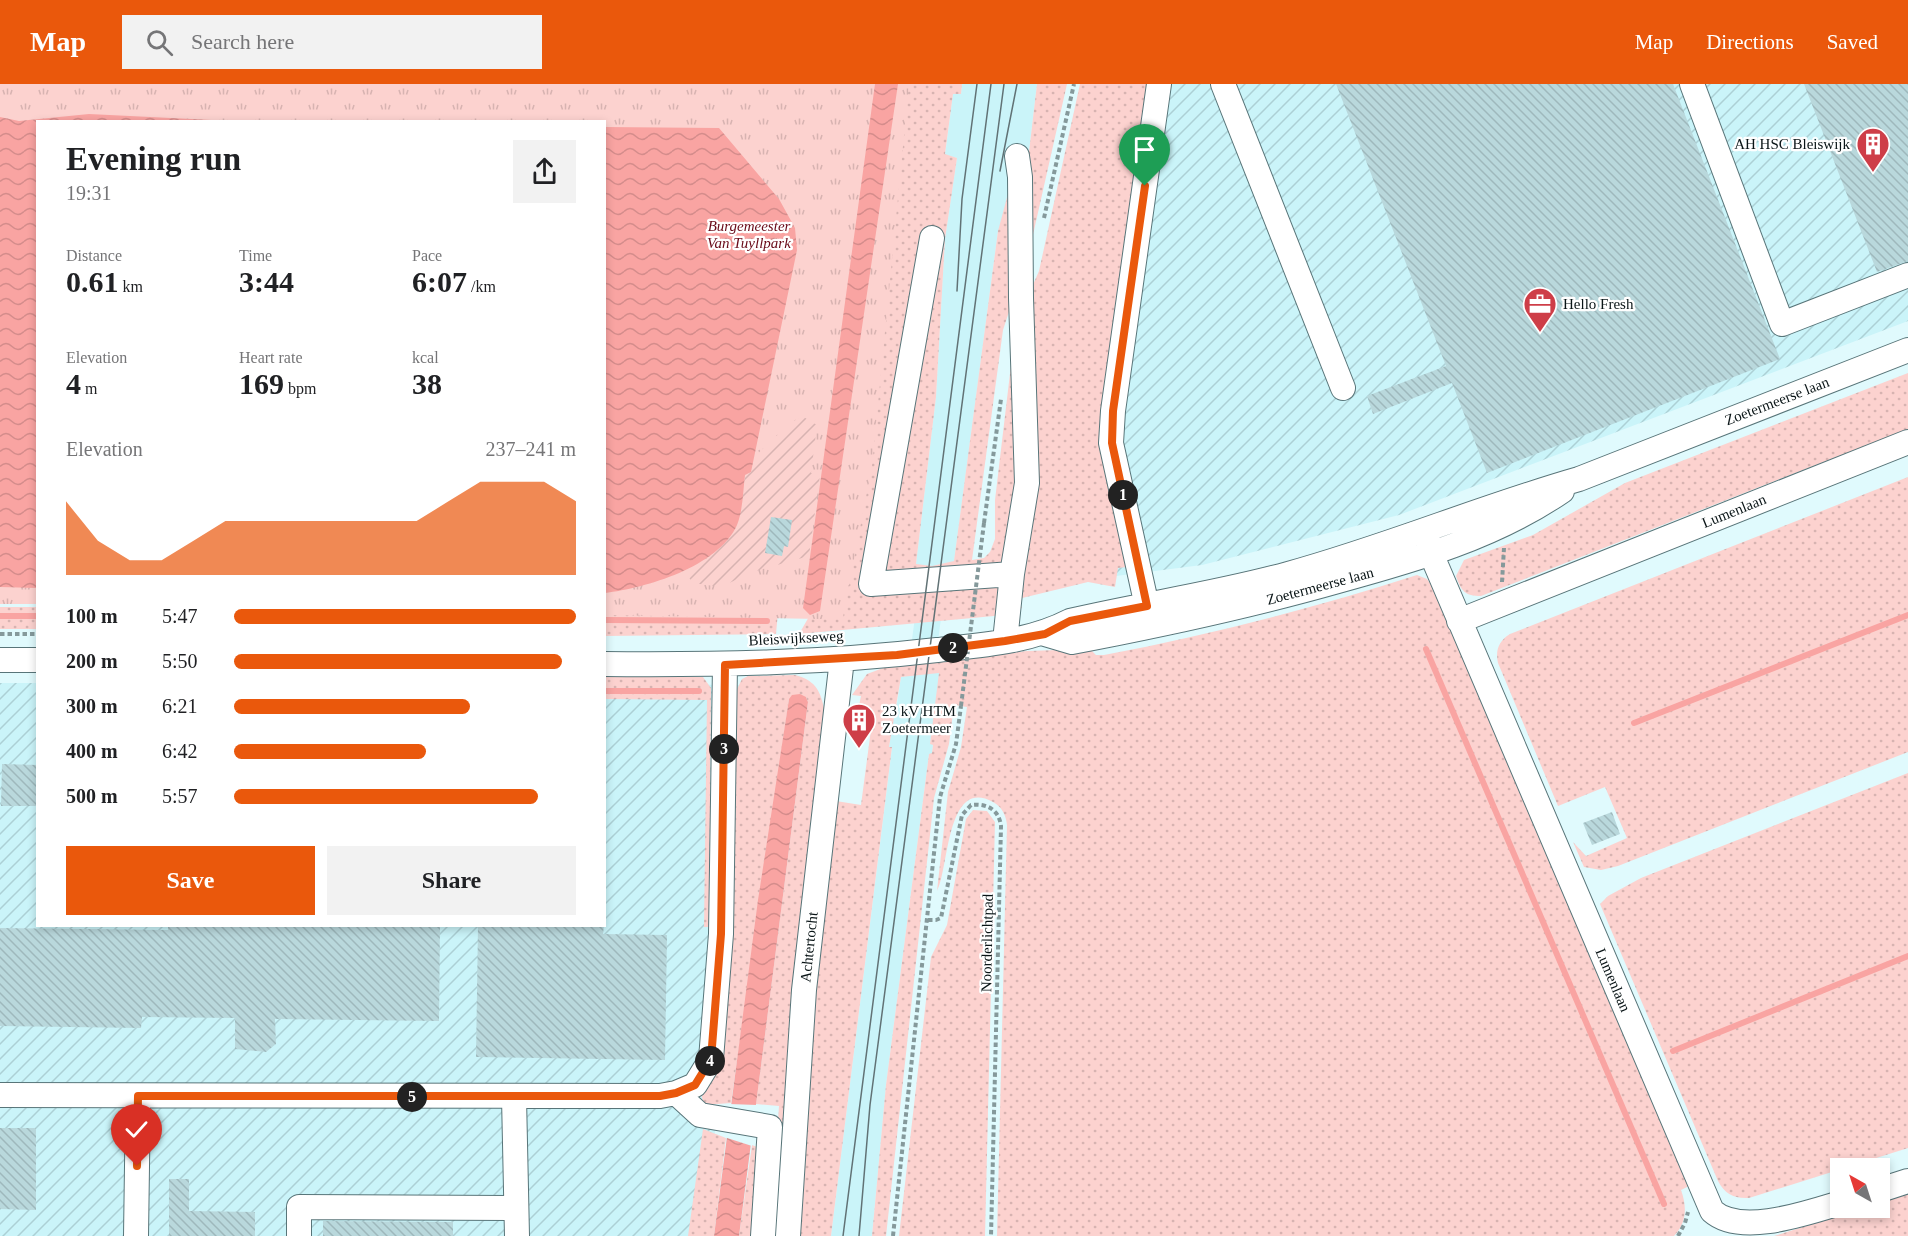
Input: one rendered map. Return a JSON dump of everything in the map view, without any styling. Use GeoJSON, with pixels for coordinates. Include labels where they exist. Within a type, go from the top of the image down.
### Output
{"type":"FeatureCollection","features":[{"type":"Feature","properties":{"kind":"street"},"geometry":{"type":"LineString","coordinates":[[1149,616],[1112,443],[1113,411],[1159,84]]}},
{"type":"Feature","properties":{"kind":"street"},"geometry":{"type":"LineString","coordinates":[[1223,84],[1343,388]]}},
{"type":"Feature","properties":{"kind":"street"},"geometry":{"type":"LineString","coordinates":[[1692,84],[1782,324],[1908,275]]}},
{"type":"Feature","properties":{"kind":"street"},"geometry":{"type":"LineString","coordinates":[[996,643],[1012,574],[1027,483],[1020,177],[1017,156]]}},
{"type":"Feature","properties":{"kind":"street"},"geometry":{"type":"LineString","coordinates":[[933,238],[871,584],[1012,574]]}},
{"type":"Feature","properties":{"kind":"street","name":"Zoetermeerse laan"},"geometry":{"type":"LineString","coordinates":[[996,643],[1045,634],[1070,621],[1149,616],[1288,574],[1429,542],[1530,493],[1579,479],[1908,350]]}},
{"type":"Feature","properties":{"kind":"street","name":"Lumenlaan"},"geometry":{"type":"LineString","coordinates":[[1459,621],[1908,442]]}},
{"type":"Feature","properties":{"kind":"street","name":"Lumenlaan"},"geometry":{"type":"LineString","coordinates":[[1429,542],[1459,621],[1703,1193],[1715,1228],[1754,1229],[1830,1206]]}},
{"type":"Feature","properties":{"kind":"street","name":"Bleiswijkseweg"},"geometry":{"type":"LineString","coordinates":[[606,664],[725,665],[842,659],[996,643]]}},
{"type":"Feature","properties":{"kind":"street","name":"Achtertocht"},"geometry":{"type":"LineString","coordinates":[[788,1236],[804,990],[842,659]]}},
{"type":"Feature","properties":{"kind":"street"},"geometry":{"type":"LineString","coordinates":[[0,660],[36,660]]}},
{"type":"Feature","properties":{"kind":"street"},"geometry":{"type":"LineString","coordinates":[[0,1095],[660,1096],[676,1093],[695,1085],[711,1059],[721,934],[725,665]]}},
{"type":"Feature","properties":{"kind":"street"},"geometry":{"type":"LineString","coordinates":[[676,1093],[700,1115],[770,1127],[763,1236]]}},
{"type":"Feature","properties":{"kind":"street"},"geometry":{"type":"LineString","coordinates":[[136,1236],[138,1096]]}},
{"type":"Feature","properties":{"kind":"street"},"geometry":{"type":"LineString","coordinates":[[514,1097],[517,1236]]}},
{"type":"Feature","properties":{"kind":"street"},"geometry":{"type":"LineString","coordinates":[[1890,1187],[1908,1181]]}},
{"type":"Feature","properties":{"kind":"street"},"geometry":{"type":"LineString","coordinates":[[299,1236],[299,1207],[516,1208]]}},
{"type":"Feature","properties":{"kind":"path"},"geometry":{"type":"LineString","coordinates":[[892,1236],[940,797],[956,744],[984,523]]}},
{"type":"Feature","properties":{"kind":"path"},"geometry":{"type":"LineString","coordinates":[[1501,604],[1504,540]]}},
{"type":"Feature","properties":{"kind":"path"},"geometry":{"type":"LineString","coordinates":[[964,624],[975,623]]}},
{"type":"Feature","properties":{"kind":"path"},"geometry":{"type":"LineString","coordinates":[[0,634],[36,634]]}},
{"type":"Feature","properties":{"kind":"path","name":"Noorderlichtpad"},"geometry":{"type":"LineString","coordinates":[[928,920],[941,918],[962,815],[971,805],[990,807],[999,816],[1001,826],[991,1236]]}},
{"type":"Feature","properties":{"kind":"shaded area"},"geometry":{"type":"Polygon","coordinates":[[[962,84],[1037,84],[1026,177],[998,231],[954,562],[948,563],[934,673],[940,673],[930,744],[933,744],[932,754],[929,754],[886,1085],[872,1236],[831,1236],[892,748],[889,747],[894,710],[896,710],[901,677],[907,676],[922,566],[916,564],[936,397],[945,239],[957,158],[945,155],[953,94],[961,94],[962,84]]]}},
{"type":"Feature","properties":{"kind":"shaded area"},"geometry":{"type":"Polygon","coordinates":[[[1088,84],[1908,84],[1908,321],[1399,515],[1202,565],[1022,588],[1088,84]]]}},
{"type":"Feature","properties":{"kind":"shaded area"},"geometry":{"type":"Polygon","coordinates":[[[0,683],[36,683],[36,927],[606,927],[606,684],[746,685],[743,750],[719,993],[715,1131],[703,1236],[0,1236],[0,683]]]}},
{"type":"Feature","properties":{"kind":"green space","name":"Burgemeester Van Tuyllpark"},"geometry":{"type":"Polygon","coordinates":[[[0,84],[909,84],[872,466],[843,617],[822,619],[606,615],[606,120],[36,120],[36,604],[0,604],[0,84]]]}},
{"type":"Feature","properties":{"kind":"green space"},"geometry":{"type":"Polygon","coordinates":[[[898,84],[962,84],[961,94],[953,94],[945,154],[957,158],[945,239],[936,397],[916,564],[932,566],[954,561],[998,231],[1013,175],[1026,177],[1037,84],[1067,84],[1030,248],[1003,330],[972,560],[984,558],[990,552],[995,539],[995,500],[1016,323],[1039,271],[1080,84],[1148,84],[1101,413],[1127,567],[1118,568],[1115,587],[1088,582],[1018,599],[1022,608],[994,616],[799,634],[810,615],[898,84]]]}},
{"type":"Feature","properties":{"kind":"green space"},"geometry":{"type":"Polygon","coordinates":[[[1908,373],[1908,429],[1481,596],[1467,594],[1460,585],[1456,576],[1464,560],[1533,535],[1625,483],[1908,373]]]}},
{"type":"Feature","properties":{"kind":"green space"},"geometry":{"type":"Polygon","coordinates":[[[802,416],[817,425],[811,473],[820,475],[809,556],[752,572],[721,587],[693,583],[684,571],[714,553],[731,533],[740,508],[745,475],[751,472],[752,459],[789,424],[802,416]]]}},
{"type":"Feature","properties":{"kind":"green space"},"geometry":{"type":"Polygon","coordinates":[[[1908,477],[1908,752],[1618,866],[1601,870],[1584,867],[1573,842],[1586,856],[1627,838],[1605,787],[1558,806],[1498,663],[1497,654],[1503,640],[1510,634],[1908,477]]]}},
{"type":"Feature","properties":{"kind":"green space"},"geometry":{"type":"Polygon","coordinates":[[[1417,575],[1427,579],[1432,586],[1689,1186],[1681,1190],[1685,1214],[1674,1236],[997,1236],[1007,825],[1003,812],[993,802],[978,797],[966,802],[958,813],[952,829],[937,891],[948,792],[961,747],[967,707],[954,705],[949,744],[934,798],[886,1236],[872,1236],[886,1085],[929,754],[932,753],[933,745],[930,744],[939,673],[901,677],[889,747],[892,747],[831,1236],[799,1236],[810,1046],[836,801],[861,805],[872,722],[856,720],[861,696],[852,695],[867,674],[883,668],[1027,651],[1090,649],[1096,655],[1104,655],[1262,620],[1417,575]]]}},
{"type":"Feature","properties":{"kind":"green space"},"geometry":{"type":"Polygon","coordinates":[[[0,607],[36,607],[36,629],[0,629],[0,607]]]}},
{"type":"Feature","properties":{"kind":"green space"},"geometry":{"type":"Polygon","coordinates":[[[778,612],[776,634],[606,636],[606,614],[778,612]]]}},
{"type":"Feature","properties":{"kind":"green space"},"geometry":{"type":"Polygon","coordinates":[[[795,675],[815,686],[824,708],[790,1016],[779,1236],[770,1236],[779,1106],[756,1104],[808,702],[806,697],[789,699],[731,1103],[704,1105],[701,1094],[715,1075],[729,971],[734,903],[737,689],[742,679],[748,676],[795,675]]]}},
{"type":"Feature","properties":{"kind":"green space"},"geometry":{"type":"Polygon","coordinates":[[[606,676],[703,677],[711,688],[709,927],[704,927],[707,700],[606,699],[606,676]]]}},
{"type":"Feature","properties":{"kind":"green space"},"geometry":{"type":"Polygon","coordinates":[[[1908,773],[1908,1148],[1876,1158],[1830,1158],[1830,1173],[1749,1198],[1739,1198],[1724,1189],[1718,1181],[1600,904],[1608,896],[1641,878],[1908,773]]]}},
{"type":"Feature","properties":{"kind":"green space"},"geometry":{"type":"Polygon","coordinates":[[[973,810],[987,811],[995,822],[985,1236],[899,1236],[931,957],[947,925],[966,819],[973,810]]]}},
{"type":"Feature","properties":{"kind":"green space"},"geometry":{"type":"Polygon","coordinates":[[[703,1129],[726,1138],[714,1236],[688,1236],[703,1129]]]}},
{"type":"Feature","properties":{"kind":"green space"},"geometry":{"type":"Polygon","coordinates":[[[752,1145],[760,1148],[753,1236],[739,1236],[752,1145]]]}},
{"type":"Feature","properties":{"kind":"green space"},"geometry":{"type":"Polygon","coordinates":[[[1908,1194],[1908,1236],[1774,1236],[1832,1218],[1890,1218],[1890,1200],[1908,1194]]]}},
{"type":"Feature","properties":{"kind":"water"},"geometry":{"type":"Polygon","coordinates":[[[875,84],[898,84],[820,611],[810,615],[803,608],[875,84]]]}},
{"type":"Feature","properties":{"kind":"water"},"geometry":{"type":"Polygon","coordinates":[[[89,114],[212,120],[36,120],[36,588],[0,587],[0,117],[19,121],[89,114]]]}},
{"type":"Feature","properties":{"kind":"water"},"geometry":{"type":"Polygon","coordinates":[[[606,127],[719,128],[779,199],[795,228],[797,250],[751,472],[745,475],[742,507],[737,525],[728,540],[714,553],[679,573],[606,593],[606,127]]]}},
{"type":"Feature","properties":{"kind":"water"},"geometry":{"type":"Polygon","coordinates":[[[800,694],[806,697],[808,702],[739,1236],[714,1236],[758,900],[789,699],[792,695],[800,694]]]}},
{"type":"Feature","properties":{"kind":"pier"},"geometry":{"type":"Polygon","coordinates":[[[729,1104],[757,1105],[752,1146],[724,1137],[729,1104]]]}},
{"type":"Feature","properties":{"kind":"building"},"geometry":{"type":"Polygon","coordinates":[[[1336,84],[1673,84],[1780,359],[1487,473],[1452,383],[1373,414],[1367,396],[1446,366],[1336,84]]]}},
{"type":"Feature","properties":{"kind":"building","name":"AH HSC Bleiswijk"},"geometry":{"type":"Polygon","coordinates":[[[1804,84],[1908,84],[1908,261],[1877,272],[1804,84]]]}},
{"type":"Feature","properties":{"kind":"building"},"geometry":{"type":"Polygon","coordinates":[[[771,517],[792,520],[788,547],[784,546],[782,556],[765,553],[771,517]]]}},
{"type":"Feature","properties":{"kind":"building"},"geometry":{"type":"Polygon","coordinates":[[[2,764],[36,765],[36,806],[1,806],[2,764]]]}},
{"type":"Feature","properties":{"kind":"building"},"geometry":{"type":"Polygon","coordinates":[[[1612,812],[1620,834],[1592,845],[1583,823],[1612,812]]]}},
{"type":"Feature","properties":{"kind":"building"},"geometry":{"type":"Polygon","coordinates":[[[168,927],[440,927],[439,1021],[275,1019],[276,1044],[266,1052],[235,1049],[235,1018],[142,1017],[141,1028],[0,1026],[0,928],[168,930],[168,927]]]}},
{"type":"Feature","properties":{"kind":"building"},"geometry":{"type":"Polygon","coordinates":[[[478,927],[604,927],[603,934],[667,935],[665,1060],[476,1057],[478,927]]]}},
{"type":"Feature","properties":{"kind":"building"},"geometry":{"type":"Polygon","coordinates":[[[0,1128],[36,1128],[36,1210],[0,1209],[0,1128]]]}},
{"type":"Feature","properties":{"kind":"building"},"geometry":{"type":"Polygon","coordinates":[[[169,1179],[189,1179],[189,1211],[255,1212],[255,1236],[169,1236],[169,1179]]]}},
{"type":"Feature","properties":{"kind":"building"},"geometry":{"type":"Polygon","coordinates":[[[323,1221],[453,1222],[453,1236],[323,1236],[323,1221]]]}},
{"type":"Feature","properties":{"kind":"waterway"},"geometry":{"type":"LineString","coordinates":[[1634,723],[1908,615]]}},
{"type":"Feature","properties":{"kind":"waterway"},"geometry":{"type":"LineString","coordinates":[[0,616],[36,616]]}},
{"type":"Feature","properties":{"kind":"waterway"},"geometry":{"type":"LineString","coordinates":[[606,620],[767,621]]}},
{"type":"Feature","properties":{"kind":"waterway"},"geometry":{"type":"LineString","coordinates":[[1426,649],[1664,1204]]}},
{"type":"Feature","properties":{"kind":"waterway"},"geometry":{"type":"LineString","coordinates":[[606,691],[699,691]]}},
{"type":"Feature","properties":{"kind":"waterway"},"geometry":{"type":"LineString","coordinates":[[1673,1051],[1908,956]]}},
{"type":"Feature","properties":{"kind":"tram line"},"geometry":{"type":"LineString","coordinates":[[957,291],[962,199],[977,84]]}},
{"type":"Feature","properties":{"kind":"tram line"},"geometry":{"type":"LineString","coordinates":[[843,1236],[991,84]]}},
{"type":"Feature","properties":{"kind":"tram line"},"geometry":{"type":"LineString","coordinates":[[859,1236],[870,1105],[1004,84]]}},
{"type":"Feature","properties":{"kind":"tram line"},"geometry":{"type":"LineString","coordinates":[[1000,171],[1017,84]]}},
{"type":"Feature","properties":{"kind":"place","name":"AH HSC Bleiswijk"},"geometry":{"type":"Point","coordinates":[1873,173]}},
{"type":"Feature","properties":{"kind":"place","name":"Hello Fresh"},"geometry":{"type":"Point","coordinates":[1540,333]}},
{"type":"Feature","properties":{"kind":"place","name":"23 kV HTM Zoetermeer"},"geometry":{"type":"Point","coordinates":[859,749]}},
{"type":"Feature","properties":{"kind":"route"},"geometry":{"type":"LineString","coordinates":[[137,1166],[138,1096],[660,1096],[676,1093],[695,1085],[711,1059],[721,934],[725,665],[897,655],[1005,641],[1045,634],[1070,621],[1147,606],[1112,443],[1113,411],[1145,186]]}}]}
